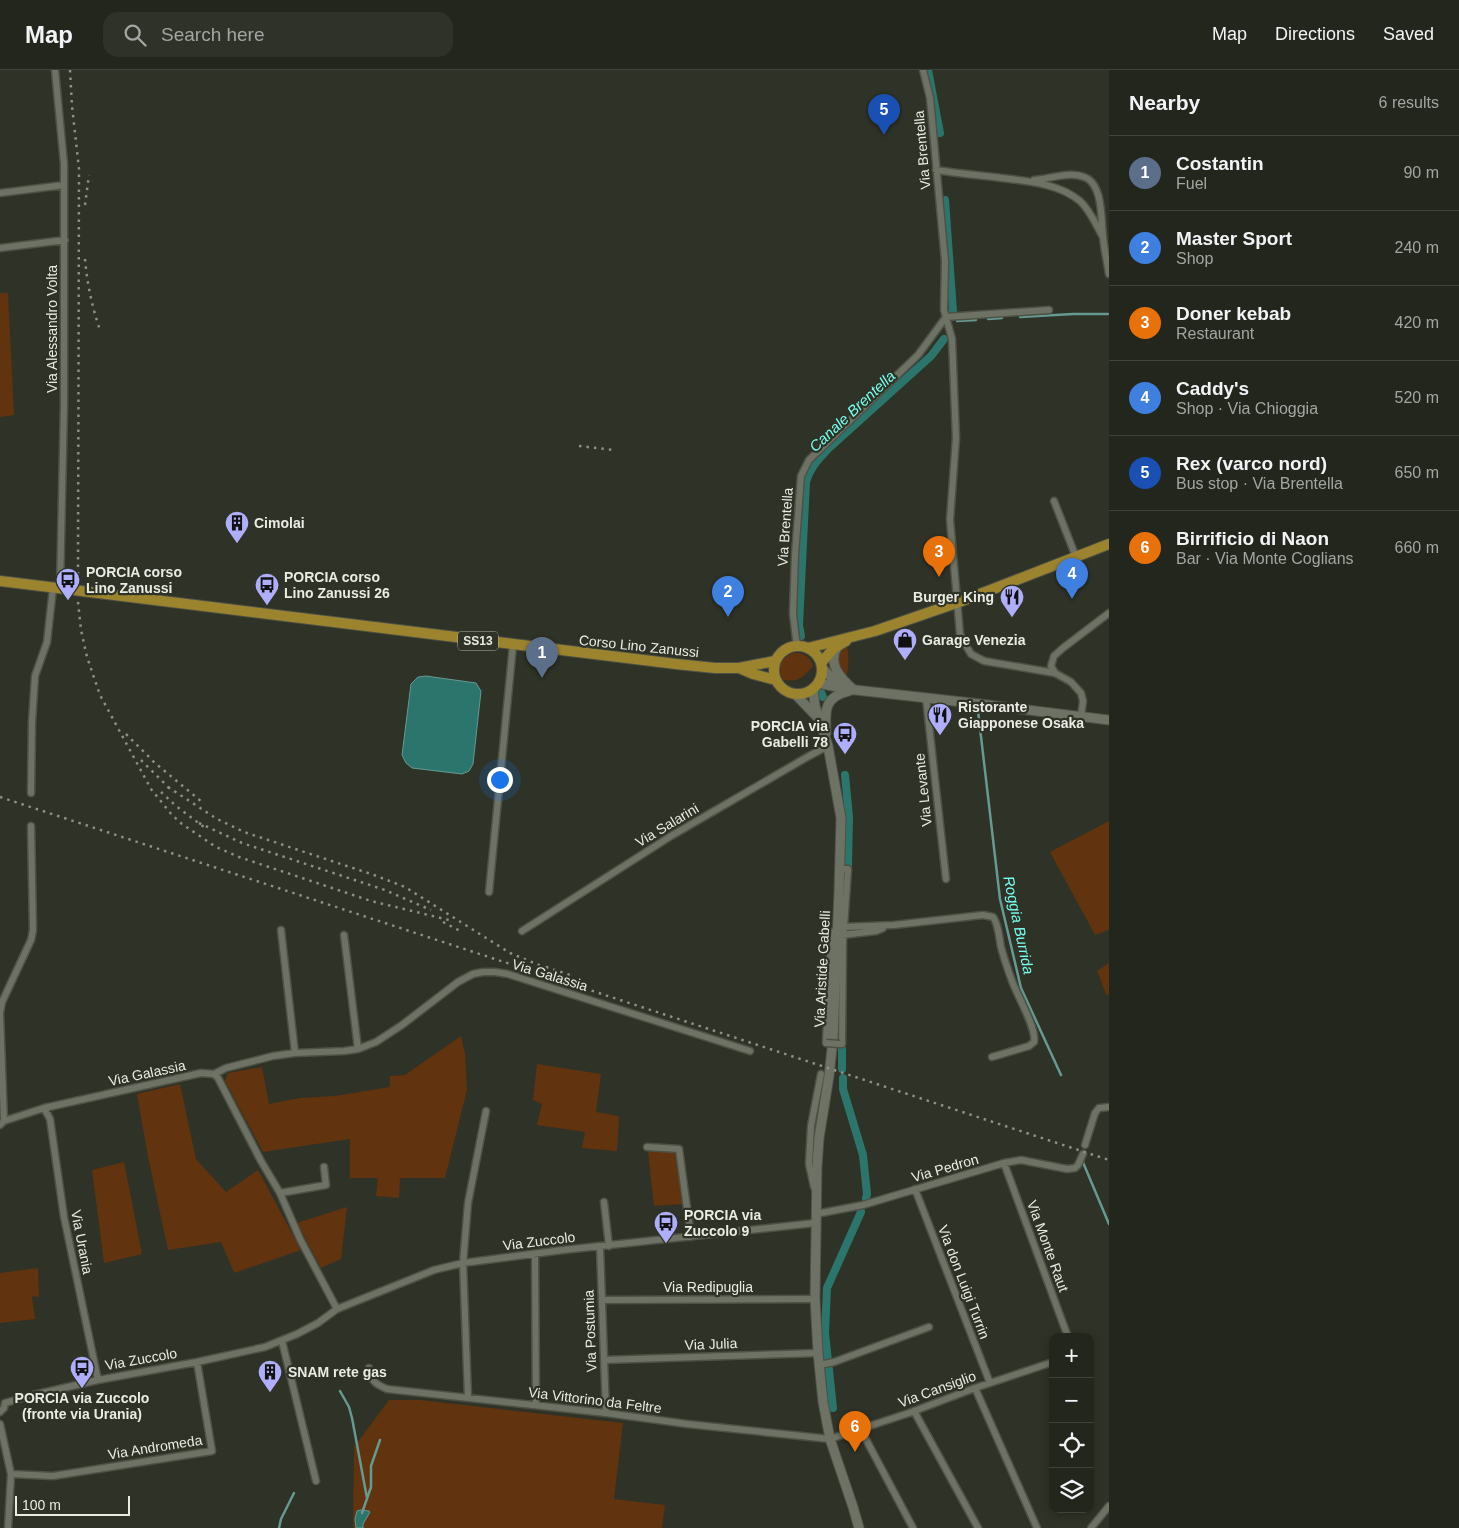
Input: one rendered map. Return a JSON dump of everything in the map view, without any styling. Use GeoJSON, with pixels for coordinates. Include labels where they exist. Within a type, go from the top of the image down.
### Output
{"type":"FeatureCollection","features":[{"type":"Feature","properties":{"kind":"main road"},"geometry":{"type":"LineString","coordinates":[[860,634],[834,648],[822,666],[821,676],[816,685],[802,694],[795,694],[784,690],[776,680],[775,661],[786,648],[803,647],[860,634],[875,631],[960,602],[1109,544]]}},
{"type":"Feature","properties":{"kind":"main road","name":"Corso Lino Zanussi"},"geometry":{"type":"LineString","coordinates":[[0,581],[676,664],[715,668],[740,668],[775,661]]}},
{"type":"Feature","properties":{"kind":"main road"},"geometry":{"type":"LineString","coordinates":[[840,644],[834,653],[835,666],[841,678],[854,690]]}},
{"type":"Feature","properties":{"kind":"main road"},"geometry":{"type":"LineString","coordinates":[[803,647],[814,651],[822,666],[835,681],[854,690]]}},
{"type":"Feature","properties":{"kind":"main road","name":"Corso Lino Zanussi"},"geometry":{"type":"LineString","coordinates":[[740,668],[753,674],[776,680]]}},
{"type":"Feature","properties":{"kind":"main road"},"geometry":{"type":"LineString","coordinates":[[816,685],[1109,720]]}},
{"type":"Feature","properties":{"kind":"main road","name":"Via Aristide Gabelli"},"geometry":{"type":"LineString","coordinates":[[816,685],[815,706],[828,743]]}},
{"type":"Feature","properties":{"kind":"main road","name":"Via Aristide Gabelli"},"geometry":{"type":"LineString","coordinates":[[854,690],[834,696],[830,701],[826,714],[828,743],[841,818],[841,931],[829,1076],[819,1138],[816,1198],[815,1299],[818,1353],[823,1364],[824,1402],[830,1439],[854,1507],[859,1528]]}},
{"type":"Feature","properties":{"kind":"main road","name":"Via Aristide Gabelli"},"geometry":{"type":"LineString","coordinates":[[795,694],[818,718]]}},
{"type":"Feature","properties":{"kind":"street","name":"Via Alessandro Volta"},"geometry":{"type":"LineString","coordinates":[[31,793],[35,676],[47,642],[57,588],[64,404],[64,164],[55,70]]}},
{"type":"Feature","properties":{"kind":"street","name":"Via Brentella"},"geometry":{"type":"LineString","coordinates":[[803,647],[796,639],[793,614],[801,476],[809,460],[918,355],[946,317],[944,310],[944,261],[930,98],[923,70]]}},
{"type":"Feature","properties":{"kind":"street"},"geometry":{"type":"LineString","coordinates":[[936,170],[1050,186],[1067,193],[1080,202],[1089,212],[1103,237]]}},
{"type":"Feature","properties":{"kind":"street"},"geometry":{"type":"LineString","coordinates":[[1025,181],[1069,174],[1085,177],[1097,189],[1102,213],[1103,237],[1109,274]]}},
{"type":"Feature","properties":{"kind":"street"},"geometry":{"type":"LineString","coordinates":[[1057,189],[1058,177]]}},
{"type":"Feature","properties":{"kind":"street"},"geometry":{"type":"LineString","coordinates":[[0,192],[64,185]]}},
{"type":"Feature","properties":{"kind":"street"},"geometry":{"type":"LineString","coordinates":[[0,248],[64,240]]}},
{"type":"Feature","properties":{"kind":"street"},"geometry":{"type":"LineString","coordinates":[[1050,310],[946,317],[951,332],[956,438],[950,520],[960,602],[960,634],[965,644],[972,654],[984,661],[1055,673],[1071,682],[1081,693],[1083,702],[1081,717]]}},
{"type":"Feature","properties":{"kind":"street"},"geometry":{"type":"LineString","coordinates":[[1054,501],[1076,557]]}},
{"type":"Feature","properties":{"kind":"street"},"geometry":{"type":"LineString","coordinates":[[1055,673],[1051,666],[1054,656],[1109,613]]}},
{"type":"Feature","properties":{"kind":"street"},"geometry":{"type":"LineString","coordinates":[[489,892],[513,645]]}},
{"type":"Feature","properties":{"kind":"street","name":"Via Levante"},"geometry":{"type":"LineString","coordinates":[[926,698],[946,880]]}},
{"type":"Feature","properties":{"kind":"street","name":"Via Salarini"},"geometry":{"type":"LineString","coordinates":[[522,931],[671,836],[809,756],[828,743]]}},
{"type":"Feature","properties":{"kind":"street"},"geometry":{"type":"LineString","coordinates":[[2,1123],[0,1013],[2,1002],[31,940],[33,930],[31,826]]}},
{"type":"Feature","properties":{"kind":"street"},"geometry":{"type":"LineString","coordinates":[[841,931],[842,1044],[826,1043],[831,934],[841,931],[983,915],[992,916],[995,920],[1009,973],[1032,1027],[1035,1039],[1029,1046],[992,1057]]}},
{"type":"Feature","properties":{"kind":"street"},"geometry":{"type":"LineString","coordinates":[[281,930],[295,1053]]}},
{"type":"Feature","properties":{"kind":"street"},"geometry":{"type":"LineString","coordinates":[[344,934],[358,1049]]}},
{"type":"Feature","properties":{"kind":"street","name":"Via Galassia"},"geometry":{"type":"LineString","coordinates":[[2,1123],[44,1108],[201,1074],[214,1074],[226,1068],[257,1060],[295,1053],[358,1049],[376,1042],[402,1025],[458,982],[473,974],[483,972],[508,974],[750,1051]]}},
{"type":"Feature","properties":{"kind":"street"},"geometry":{"type":"LineString","coordinates":[[214,1074],[218,1078],[261,1161],[280,1192],[300,1239],[337,1309]]}},
{"type":"Feature","properties":{"kind":"street","name":"Via Aristide Gabelli"},"geometry":{"type":"LineString","coordinates":[[816,1198],[810,1164],[812,1126],[820,1074]]}},
{"type":"Feature","properties":{"kind":"street"},"geometry":{"type":"LineString","coordinates":[[1086,1145],[1095,1113],[1099,1108],[1109,1107]]}},
{"type":"Feature","properties":{"kind":"street","name":"Via Urania"},"geometry":{"type":"LineString","coordinates":[[44,1108],[50,1119],[64,1217],[98,1380]]}},
{"type":"Feature","properties":{"kind":"street"},"geometry":{"type":"LineString","coordinates":[[468,1397],[463,1263],[468,1203],[486,1111]]}},
{"type":"Feature","properties":{"kind":"street"},"geometry":{"type":"LineString","coordinates":[[648,1147],[679,1149],[691,1237]]}},
{"type":"Feature","properties":{"kind":"street","name":"Via Pedron"},"geometry":{"type":"LineString","coordinates":[[816,1219],[1004,1163],[1020,1160],[1067,1169],[1075,1168],[1079,1164],[1082,1154]]}},
{"type":"Feature","properties":{"kind":"street","name":"Via Monte Raut"},"geometry":{"type":"LineString","coordinates":[[1004,1163],[1067,1333]]}},
{"type":"Feature","properties":{"kind":"street"},"geometry":{"type":"LineString","coordinates":[[280,1192],[326,1185],[324,1167]]}},
{"type":"Feature","properties":{"kind":"street","name":"Via don Luigi Turrin"},"geometry":{"type":"LineString","coordinates":[[915,1189],[990,1383]]}},
{"type":"Feature","properties":{"kind":"street"},"geometry":{"type":"LineString","coordinates":[[604,1202],[609,1246]]}},
{"type":"Feature","properties":{"kind":"street","name":"Via Zuccolo"},"geometry":{"type":"LineString","coordinates":[[2,1400],[238,1354],[282,1341],[318,1323],[337,1309],[434,1270],[463,1263],[691,1237],[816,1219]]}},
{"type":"Feature","properties":{"kind":"street","name":"Via Postumia"},"geometry":{"type":"LineString","coordinates":[[600,1247],[606,1413]]}},
{"type":"Feature","properties":{"kind":"street"},"geometry":{"type":"LineString","coordinates":[[535,1255],[536,1405]]}},
{"type":"Feature","properties":{"kind":"street","name":"Via Redipuglia"},"geometry":{"type":"LineString","coordinates":[[602,1300],[815,1299]]}},
{"type":"Feature","properties":{"kind":"street"},"geometry":{"type":"LineString","coordinates":[[823,1364],[834,1362],[929,1327]]}},
{"type":"Feature","properties":{"kind":"street"},"geometry":{"type":"LineString","coordinates":[[282,1341],[316,1481]]}},
{"type":"Feature","properties":{"kind":"street","name":"Via Julia"},"geometry":{"type":"LineString","coordinates":[[604,1360],[818,1353]]}},
{"type":"Feature","properties":{"kind":"street","name":"Via Andromeda"},"geometry":{"type":"LineString","coordinates":[[11,1474],[53,1476],[212,1451],[196,1362]]}},
{"type":"Feature","properties":{"kind":"street","name":"Via Cansiglio"},"geometry":{"type":"LineString","coordinates":[[830,1439],[1049,1363]]}},
{"type":"Feature","properties":{"kind":"street","name":"Via Vittorino da Feltre"},"geometry":{"type":"LineString","coordinates":[[369,1368],[370,1378],[378,1385],[387,1389],[830,1439]]}},
{"type":"Feature","properties":{"kind":"street"},"geometry":{"type":"LineString","coordinates":[[975,1388],[1037,1528]]}},
{"type":"Feature","properties":{"kind":"street"},"geometry":{"type":"LineString","coordinates":[[0,1412],[4,1408],[2,1400]]}},
{"type":"Feature","properties":{"kind":"street"},"geometry":{"type":"LineString","coordinates":[[914,1411],[978,1528]]}},
{"type":"Feature","properties":{"kind":"street"},"geometry":{"type":"LineString","coordinates":[[0,1424],[11,1474],[8,1528]]}},
{"type":"Feature","properties":{"kind":"street"},"geometry":{"type":"LineString","coordinates":[[860,1430],[913,1528]]}},
{"type":"Feature","properties":{"kind":"street"},"geometry":{"type":"LineString","coordinates":[[1091,1528],[1109,1506]]}},
{"type":"Feature","properties":{"kind":"shaded area"},"geometry":{"type":"Polygon","coordinates":[[[0,293],[8,293],[14,415],[0,417],[0,293]]]}},
{"type":"Feature","properties":{"kind":"shaded area"},"geometry":{"type":"Polygon","coordinates":[[[847,645],[848,670],[846,678],[838,665],[838,657],[847,645]]]}},
{"type":"Feature","properties":{"kind":"shaded area"},"geometry":{"type":"Polygon","coordinates":[[[794,653],[806,656],[813,666],[800,678],[783,680],[780,671],[781,664],[783,660],[794,653]]]}},
{"type":"Feature","properties":{"kind":"shaded area"},"geometry":{"type":"Polygon","coordinates":[[[1109,821],[1109,930],[1095,935],[1050,852],[1109,821]]]}},
{"type":"Feature","properties":{"kind":"shaded area"},"geometry":{"type":"Polygon","coordinates":[[[1109,963],[1109,996],[1106,994],[1097,971],[1109,963]]]}},
{"type":"Feature","properties":{"kind":"shaded area"},"geometry":{"type":"Polygon","coordinates":[[[461,1036],[465,1054],[467,1090],[445,1178],[400,1178],[399,1198],[376,1196],[378,1178],[350,1178],[350,1139],[263,1152],[225,1081],[228,1073],[262,1067],[269,1104],[300,1098],[335,1096],[390,1087],[390,1076],[405,1075],[461,1036]]]}},
{"type":"Feature","properties":{"kind":"shaded area"},"geometry":{"type":"Polygon","coordinates":[[[537,1064],[601,1074],[596,1112],[619,1116],[617,1151],[582,1148],[585,1132],[537,1125],[542,1104],[533,1100],[537,1064]]]}},
{"type":"Feature","properties":{"kind":"shaded area"},"geometry":{"type":"Polygon","coordinates":[[[180,1084],[196,1159],[226,1192],[258,1170],[301,1250],[234,1273],[221,1242],[168,1250],[137,1094],[180,1084]]]}},
{"type":"Feature","properties":{"kind":"shaded area"},"geometry":{"type":"Polygon","coordinates":[[[648,1151],[677,1152],[684,1204],[654,1206],[648,1151]]]}},
{"type":"Feature","properties":{"kind":"shaded area"},"geometry":{"type":"Polygon","coordinates":[[[124,1162],[142,1254],[104,1263],[92,1170],[124,1162]]]}},
{"type":"Feature","properties":{"kind":"shaded area"},"geometry":{"type":"Polygon","coordinates":[[[347,1207],[341,1259],[321,1268],[297,1223],[347,1207]]]}},
{"type":"Feature","properties":{"kind":"shaded area"},"geometry":{"type":"Polygon","coordinates":[[[38,1268],[39,1297],[32,1296],[35,1319],[0,1323],[0,1273],[38,1268]]]}},
{"type":"Feature","properties":{"kind":"shaded area"},"geometry":{"type":"Polygon","coordinates":[[[389,1400],[420,1400],[623,1423],[614,1499],[665,1505],[662,1528],[353,1528],[354,1447],[389,1400]]]}},
{"type":"Feature","properties":{"kind":"water"},"geometry":{"type":"Polygon","coordinates":[[[426,676],[476,683],[481,691],[473,764],[469,771],[462,774],[412,768],[406,763],[402,755],[411,684],[418,677],[426,676]]]}},
{"type":"Feature","properties":{"kind":"water"},"geometry":{"type":"Polygon","coordinates":[[[357,1511],[370,1512],[363,1524],[363,1528],[356,1528],[355,1519],[357,1511]]]}},
{"type":"Feature","properties":{"kind":"waterway","name":"Canale Brentella"},"geometry":{"type":"LineString","coordinates":[[928,70],[940,133]]}},
{"type":"Feature","properties":{"kind":"waterway","name":"Canale Brentella"},"geometry":{"type":"LineString","coordinates":[[945,200],[953,311]]}},
{"type":"Feature","properties":{"kind":"waterway"},"geometry":{"type":"LineString","coordinates":[[1020,317],[1108,314]]}},
{"type":"Feature","properties":{"kind":"waterway"},"geometry":{"type":"LineString","coordinates":[[988,319],[1002,318]]}},
{"type":"Feature","properties":{"kind":"waterway"},"geometry":{"type":"LineString","coordinates":[[957,321],[976,320]]}},
{"type":"Feature","properties":{"kind":"waterway","name":"Canale Brentella"},"geometry":{"type":"LineString","coordinates":[[801,636],[799,625],[806,482],[810,472],[829,448],[931,356],[944,339]]}},
{"type":"Feature","properties":{"kind":"waterway","name":"Canale Brentella"},"geometry":{"type":"LineString","coordinates":[[821,692],[823,697]]}},
{"type":"Feature","properties":{"kind":"waterway","name":"Roggia Burrida"},"geometry":{"type":"LineString","coordinates":[[978,711],[1000,899],[1021,988],[1061,1075]]}},
{"type":"Feature","properties":{"kind":"waterway","name":"Canale Brentella"},"geometry":{"type":"LineString","coordinates":[[845,775],[849,817],[848,866]]}},
{"type":"Feature","properties":{"kind":"waterway","name":"Canale Brentella"},"geometry":{"type":"LineString","coordinates":[[842,1049],[842,1069]]}},
{"type":"Feature","properties":{"kind":"waterway","name":"Canale Brentella"},"geometry":{"type":"LineString","coordinates":[[843,1078],[843,1089],[863,1155],[866,1198]]}},
{"type":"Feature","properties":{"kind":"waterway","name":"Roggia Burrida"},"geometry":{"type":"LineString","coordinates":[[1082,1160],[1109,1224]]}},
{"type":"Feature","properties":{"kind":"waterway","name":"Canale Brentella"},"geometry":{"type":"LineString","coordinates":[[833,1408],[825,1333],[827,1288],[861,1212]]}},
{"type":"Feature","properties":{"kind":"waterway"},"geometry":{"type":"LineString","coordinates":[[340,1391],[349,1407],[352,1418],[367,1498]]}},
{"type":"Feature","properties":{"kind":"waterway"},"geometry":{"type":"LineString","coordinates":[[362,1513],[371,1487],[371,1466],[380,1440]]}},
{"type":"Feature","properties":{"kind":"waterway"},"geometry":{"type":"LineString","coordinates":[[279,1528],[281,1519],[294,1493]]}},
{"type":"Feature","properties":{"kind":"railway"},"geometry":{"type":"LineString","coordinates":[[70,70],[79,169],[78,575]]}},
{"type":"Feature","properties":{"kind":"railway"},"geometry":{"type":"LineString","coordinates":[[85,205],[89,175]]}},
{"type":"Feature","properties":{"kind":"railway"},"geometry":{"type":"LineString","coordinates":[[85,259],[90,295],[100,330]]}},
{"type":"Feature","properties":{"kind":"railway"},"geometry":{"type":"LineString","coordinates":[[579,446],[614,450]]}},
{"type":"Feature","properties":{"kind":"railway"},"geometry":{"type":"LineString","coordinates":[[78,602],[81,630],[87,657],[100,695],[151,789],[172,815],[182,824],[216,847],[239,857],[371,901],[453,921]]}},
{"type":"Feature","properties":{"kind":"railway"},"geometry":{"type":"LineString","coordinates":[[126,734],[155,763],[202,802]]}},
{"type":"Feature","properties":{"kind":"railway"},"geometry":{"type":"LineString","coordinates":[[141,760],[173,792]]}},
{"type":"Feature","properties":{"kind":"railway"},"geometry":{"type":"LineString","coordinates":[[168,787],[217,819],[244,832],[405,887],[510,953],[551,970]]}},
{"type":"Feature","properties":{"kind":"railway"},"geometry":{"type":"LineString","coordinates":[[161,792],[204,827]]}},
{"type":"Feature","properties":{"kind":"railway"},"geometry":{"type":"LineString","coordinates":[[0,797],[1109,1160]]}},
{"type":"Feature","properties":{"kind":"railway"},"geometry":{"type":"LineString","coordinates":[[199,823],[242,843],[385,890],[431,910]]}},
{"type":"Feature","properties":{"kind":"railway"},"geometry":{"type":"LineString","coordinates":[[443,922],[462,932]]}},
{"type":"Feature","properties":{"kind":"railway"},"geometry":{"type":"LineString","coordinates":[[546,967],[573,976]]}},
{"type":"Feature","properties":{"kind":"place","name":"Rex (varco nord)"},"geometry":{"type":"Point","coordinates":[884,135]}},
{"type":"Feature","properties":{"kind":"place","name":"Cimolai"},"geometry":{"type":"Point","coordinates":[237,544]}},
{"type":"Feature","properties":{"kind":"place","name":"Doner kebab"},"geometry":{"type":"Point","coordinates":[939,577]}},
{"type":"Feature","properties":{"kind":"place","name":"Caddy's"},"geometry":{"type":"Point","coordinates":[1072,599]}},
{"type":"Feature","properties":{"kind":"place","name":"PORCIA corso Lino Zanussi"},"geometry":{"type":"Point","coordinates":[68,601]}},
{"type":"Feature","properties":{"kind":"place","name":"PORCIA corso Lino Zanussi 26"},"geometry":{"type":"Point","coordinates":[267,606]}},
{"type":"Feature","properties":{"kind":"place","name":"Master Sport"},"geometry":{"type":"Point","coordinates":[728,617]}},
{"type":"Feature","properties":{"kind":"place","name":"Burger King"},"geometry":{"type":"Point","coordinates":[1012,618]}},
{"type":"Feature","properties":{"kind":"place","name":"Garage Venezia"},"geometry":{"type":"Point","coordinates":[905,661]}},
{"type":"Feature","properties":{"kind":"place","name":"Costantin"},"geometry":{"type":"Point","coordinates":[542,678]}},
{"type":"Feature","properties":{"kind":"place","name":"Ristorante Giapponese Osaka"},"geometry":{"type":"Point","coordinates":[940,736]}},
{"type":"Feature","properties":{"kind":"place","name":"PORCIA via Gabelli 78"},"geometry":{"type":"Point","coordinates":[845,755]}},
{"type":"Feature","properties":{"kind":"place","name":"PORCIA via Zuccolo 9"},"geometry":{"type":"Point","coordinates":[666,1244]}},
{"type":"Feature","properties":{"kind":"place","name":"PORCIA via Zuccolo (fronte via Urania)"},"geometry":{"type":"Point","coordinates":[82,1389]}},
{"type":"Feature","properties":{"kind":"place","name":"SNAM rete gas"},"geometry":{"type":"Point","coordinates":[270,1393]}},
{"type":"Feature","properties":{"kind":"place","name":"Birrificio di Naon"},"geometry":{"type":"Point","coordinates":[855,1452]}}]}
